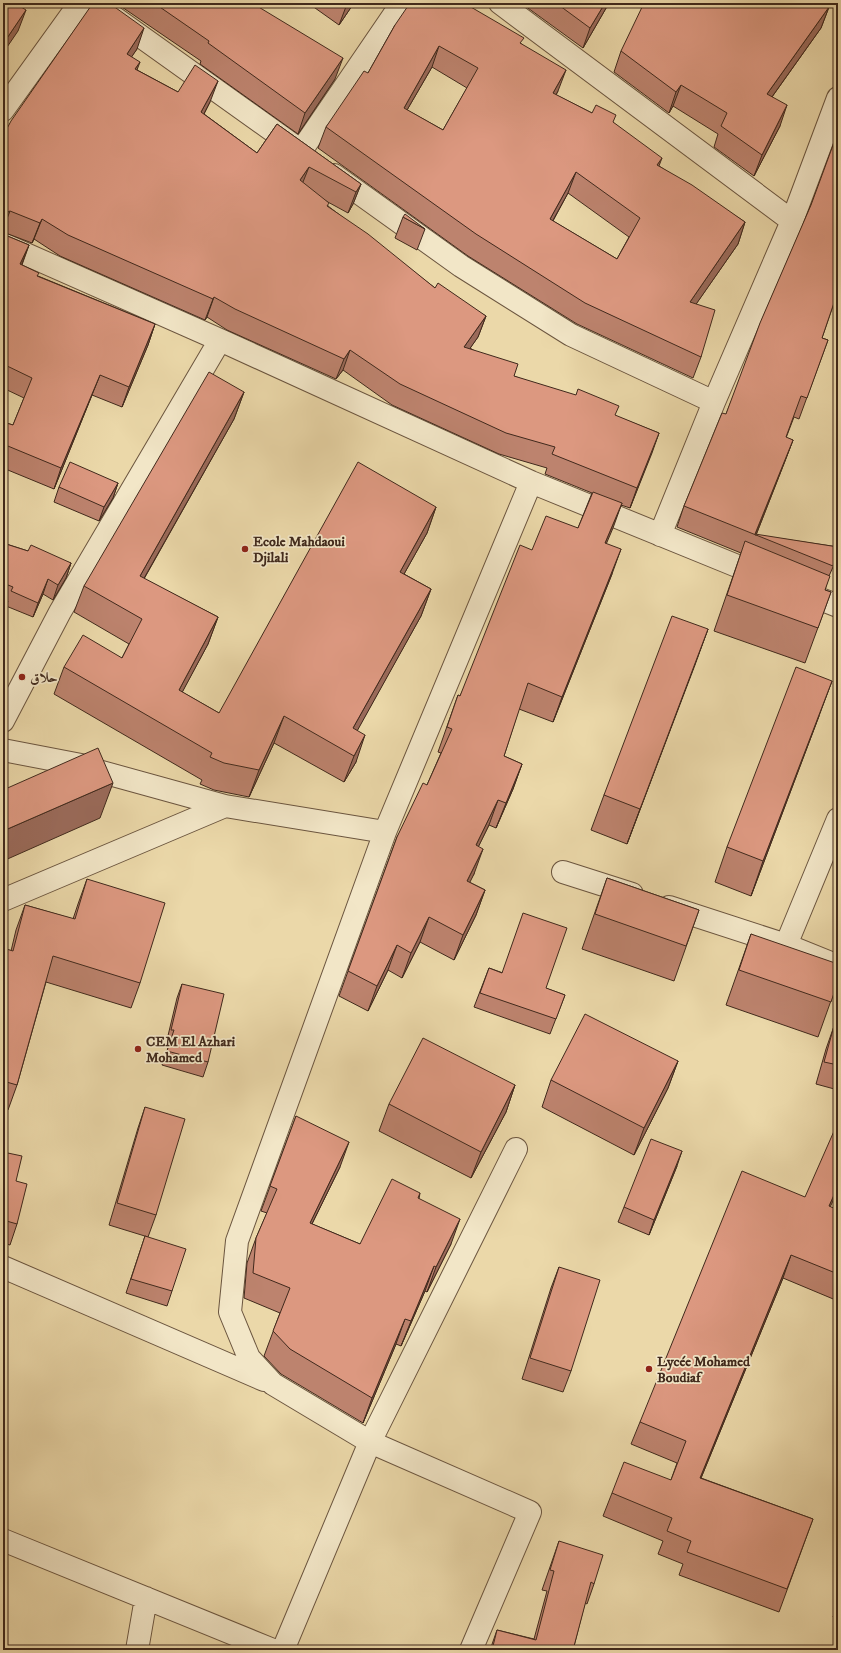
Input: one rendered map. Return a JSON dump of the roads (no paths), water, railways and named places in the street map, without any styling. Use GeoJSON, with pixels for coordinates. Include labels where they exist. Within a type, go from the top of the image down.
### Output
{"type":"FeatureCollection","features":[{"type":"Feature","properties":{"kind":"street"},"geometry":{"type":"LineString","coordinates":[[4,105],[80,3]]}},
{"type":"Feature","properties":{"kind":"street"},"geometry":{"type":"LineString","coordinates":[[94,3],[461,266],[571,335],[714,402]]}},
{"type":"Feature","properties":{"kind":"street"},"geometry":{"type":"LineString","coordinates":[[312,159],[402,3]]}},
{"type":"Feature","properties":{"kind":"street"},"geometry":{"type":"LineString","coordinates":[[500,3],[792,221]]}},
{"type":"Feature","properties":{"kind":"street"},"geometry":{"type":"LineString","coordinates":[[660,535],[714,402],[792,221],[838,98]]}},
{"type":"Feature","properties":{"kind":"street"},"geometry":{"type":"LineString","coordinates":[[3,244],[220,340],[531,482],[838,606]]}},
{"type":"Feature","properties":{"kind":"street"},"geometry":{"type":"LineString","coordinates":[[3,721],[60,612],[220,340]]}},
{"type":"Feature","properties":{"kind":"street"},"geometry":{"type":"LineString","coordinates":[[273,1384],[249,1358],[230,1312],[237,1240],[385,832],[531,482]]}},
{"type":"Feature","properties":{"kind":"street"},"geometry":{"type":"LineString","coordinates":[[3,750],[81,765],[225,806],[385,832]]}},
{"type":"Feature","properties":{"kind":"street"},"geometry":{"type":"LineString","coordinates":[[53,779],[81,765]]}},
{"type":"Feature","properties":{"kind":"street"},"geometry":{"type":"LineString","coordinates":[[3,900],[225,806]]}},
{"type":"Feature","properties":{"kind":"street"},"geometry":{"type":"LineString","coordinates":[[786,945],[838,819]]}},
{"type":"Feature","properties":{"kind":"street"},"geometry":{"type":"LineString","coordinates":[[563,872],[786,945],[838,966]]}},
{"type":"Feature","properties":{"kind":"street"},"geometry":{"type":"LineString","coordinates":[[283,1650],[370,1442],[516,1149]]}},
{"type":"Feature","properties":{"kind":"street"},"geometry":{"type":"LineString","coordinates":[[3,1267],[273,1384],[370,1442],[530,1512],[471,1650]]}},
{"type":"Feature","properties":{"kind":"street"},"geometry":{"type":"LineString","coordinates":[[3,1540],[273,1650]]}},
{"type":"Feature","properties":{"kind":"street"},"geometry":{"type":"LineString","coordinates":[[137,1650],[146,1598]]}},
{"type":"Feature","properties":{"kind":"place","name":"Ecole Mahdaoui Djilali"},"geometry":{"type":"Point","coordinates":[245,549]}},
{"type":"Feature","properties":{"kind":"place","name":"حلاق"},"geometry":{"type":"Point","coordinates":[22,677]}},
{"type":"Feature","properties":{"kind":"place","name":"CEM El Azhari Mohamed"},"geometry":{"type":"Point","coordinates":[138,1049]}},
{"type":"Feature","properties":{"kind":"place","name":"Lycée Mohamed Boudiaf"},"geometry":{"type":"Point","coordinates":[649,1369]}}]}
